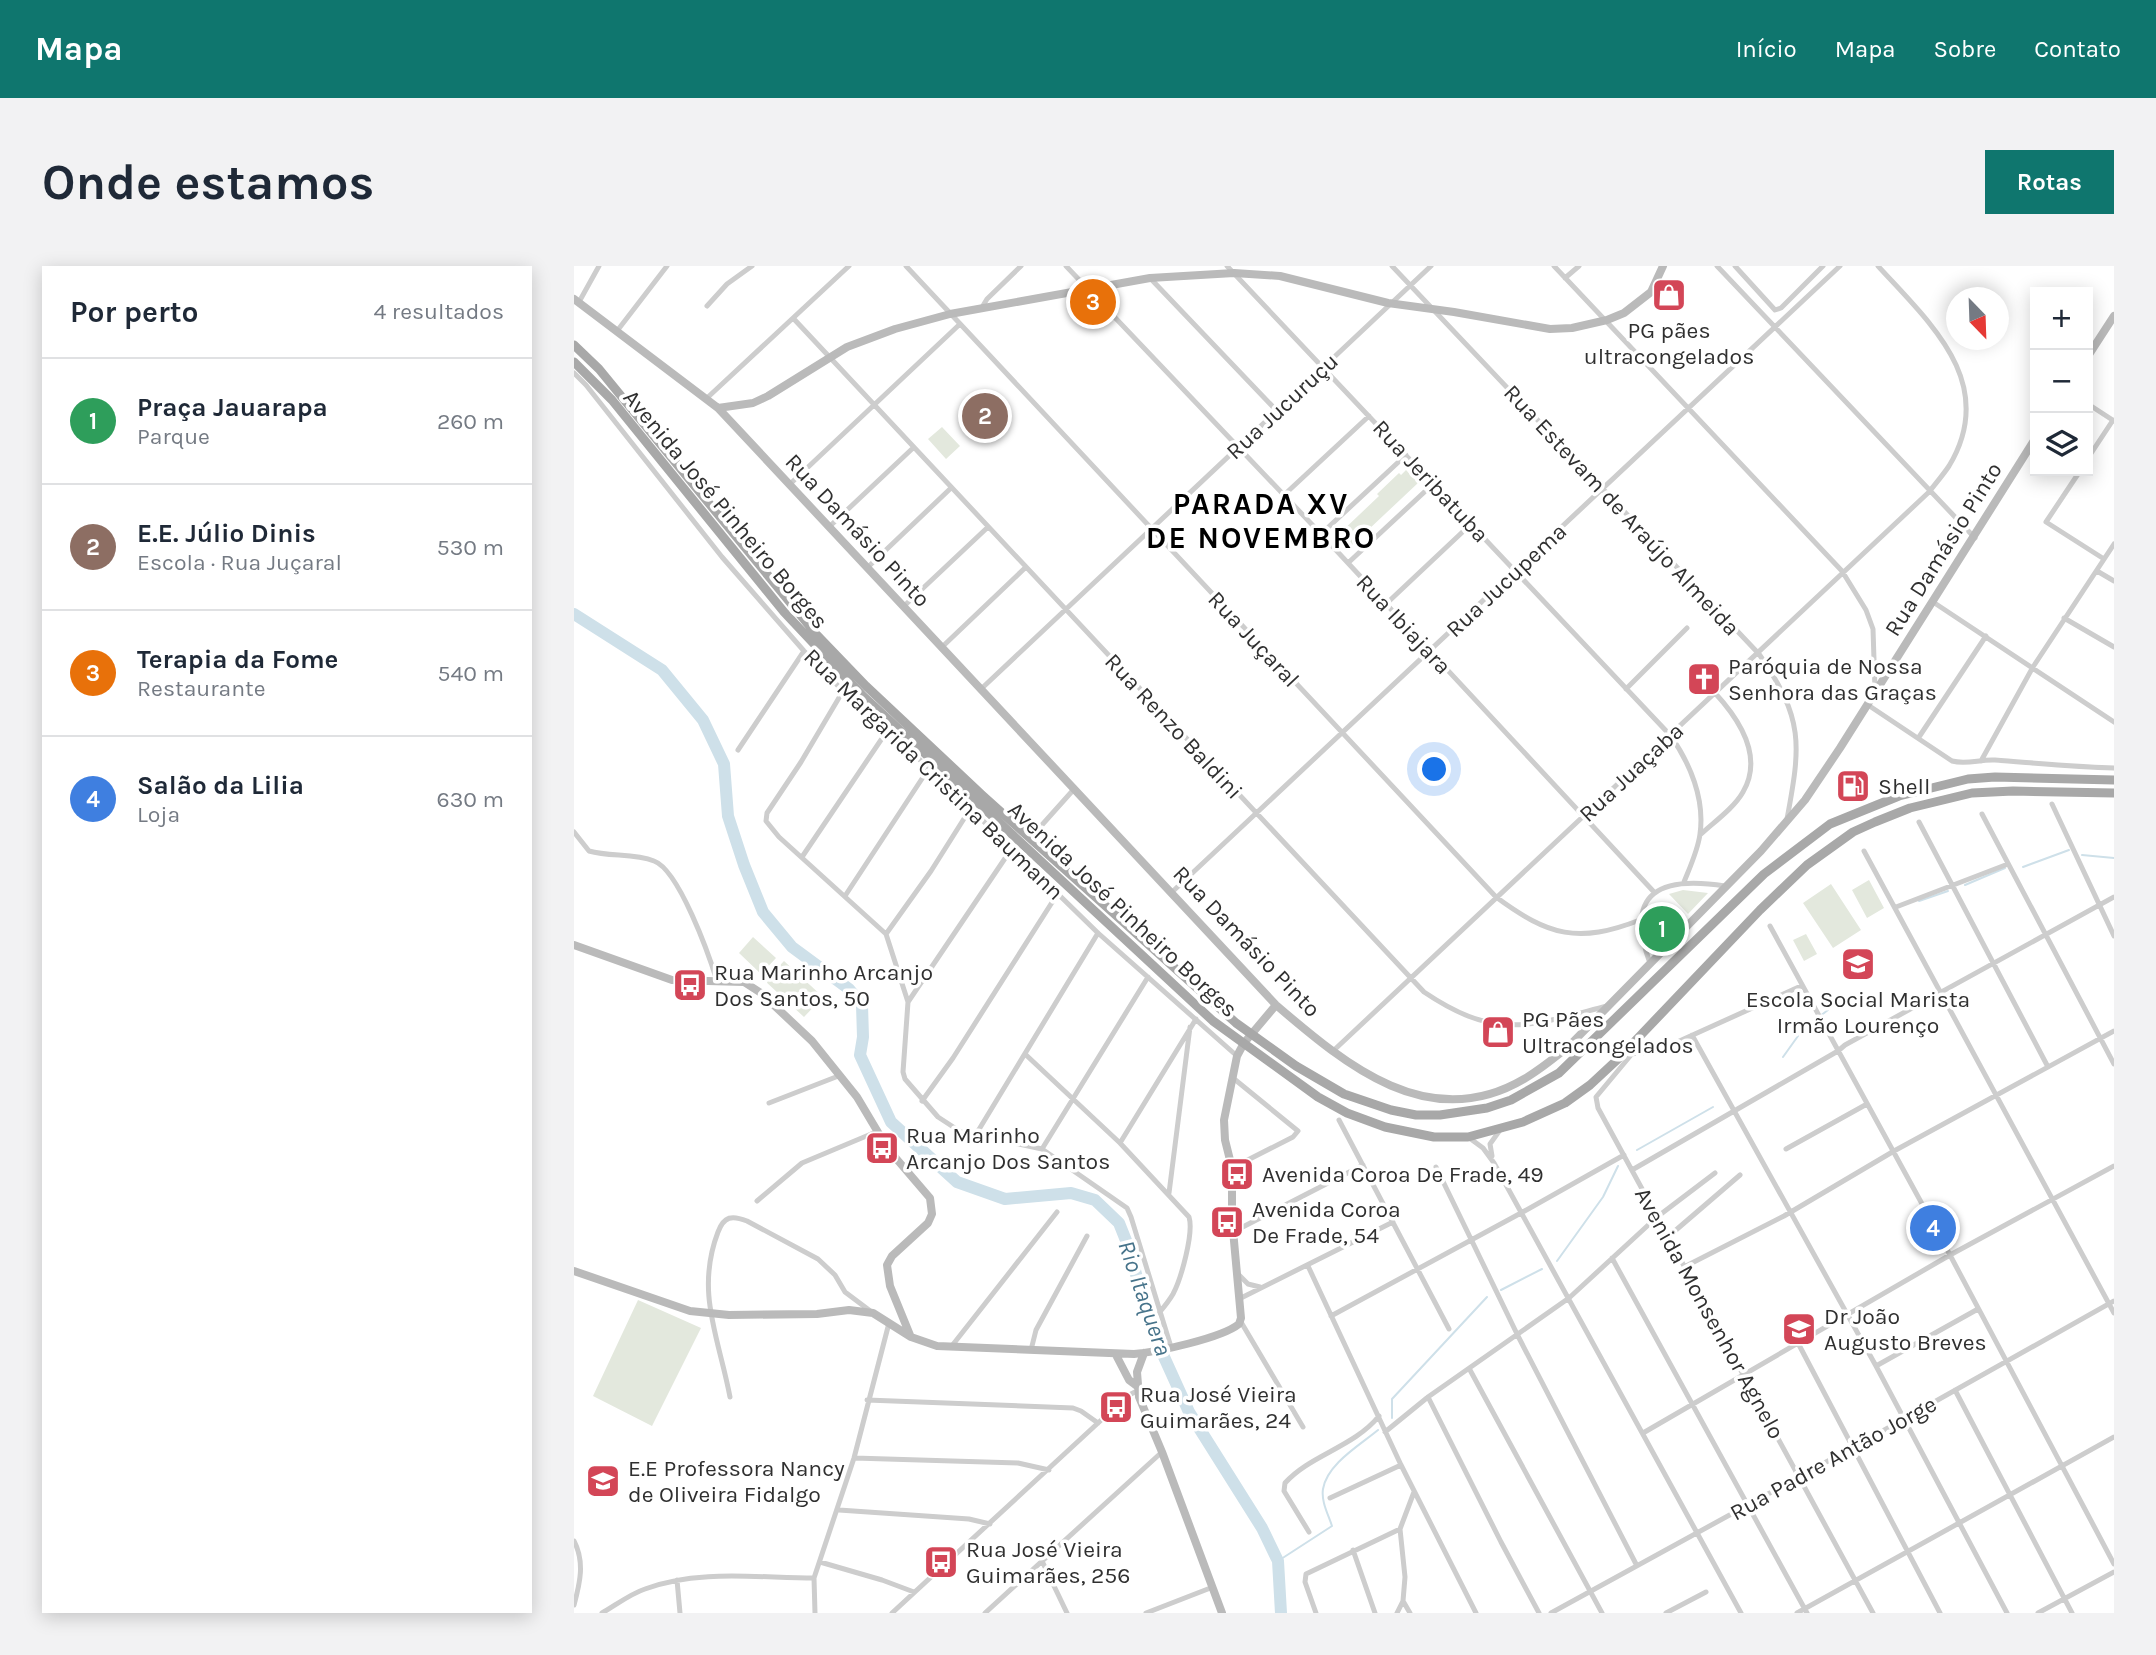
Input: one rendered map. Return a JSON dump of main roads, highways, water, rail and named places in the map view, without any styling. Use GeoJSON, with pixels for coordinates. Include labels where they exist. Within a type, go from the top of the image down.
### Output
{"type":"FeatureCollection","features":[{"type":"Feature","properties":{"kind":"main road","name":"Avenida José Pinheiro Borges"},"geometry":{"type":"LineString","coordinates":[[574,345],[599,369],[816,634],[976,801],[1252,1034],[1318,1079],[1367,1103],[1416,1115],[1440,1115],[1487,1108],[1511,1100],[1559,1073],[1764,874],[1830,824],[1899,796],[1968,779],[1995,777],[2114,780]]}},
{"type":"Feature","properties":{"kind":"main road","name":"Avenida José Pinheiro Borges"},"geometry":{"type":"LineString","coordinates":[[574,362],[612,400],[817,649],[863,696],[1213,1021],[1318,1097],[1367,1122],[1434,1137],[1468,1137],[1500,1130],[1542,1115],[1565,1103],[1628,1053],[1784,887],[1819,855],[1853,832],[1910,808],[1972,793],[2114,793]]}},
{"type":"Feature","properties":{"kind":"waterway","name":"Rio Itaquera"},"geometry":{"type":"LineString","coordinates":[[574,614],[662,670],[703,720],[724,764],[728,816],[763,912],[792,947],[849,989],[862,1005],[863,1037],[860,1055],[891,1122],[957,1182],[1005,1199],[1071,1193],[1095,1200],[1119,1223],[1129,1248],[1150,1326],[1189,1412],[1262,1528],[1278,1561],[1281,1613]]}},
{"type":"Feature","properties":{"kind":"waterway"},"geometry":{"type":"LineString","coordinates":[[2023,867],[2069,850]]}},
{"type":"Feature","properties":{"kind":"waterway"},"geometry":{"type":"LineString","coordinates":[[2082,855],[2114,858]]}},
{"type":"Feature","properties":{"kind":"waterway"},"geometry":{"type":"LineString","coordinates":[[1965,885],[2005,868]]}},
{"type":"Feature","properties":{"kind":"waterway"},"geometry":{"type":"LineString","coordinates":[[1919,901],[1948,891]]}},
{"type":"Feature","properties":{"kind":"waterway"},"geometry":{"type":"LineString","coordinates":[[1783,1057],[1803,1029],[1828,1010]]}},
{"type":"Feature","properties":{"kind":"waterway"},"geometry":{"type":"LineString","coordinates":[[1637,1150],[1713,1107]]}},
{"type":"Feature","properties":{"kind":"waterway"},"geometry":{"type":"LineString","coordinates":[[1557,1261],[1603,1197],[1618,1166]]}},
{"type":"Feature","properties":{"kind":"waterway"},"geometry":{"type":"LineString","coordinates":[[1501,1290],[1542,1269]]}},
{"type":"Feature","properties":{"kind":"waterway"},"geometry":{"type":"LineString","coordinates":[[1392,1418],[1392,1399],[1487,1297]]}},
{"type":"Feature","properties":{"kind":"waterway"},"geometry":{"type":"LineString","coordinates":[[1278,1561],[1332,1526],[1323,1498],[1326,1480],[1337,1463],[1378,1430]]}},
{"type":"Feature","properties":{"kind":"place","name":"PG pães ultracongelados"},"geometry":{"type":"Point","coordinates":[1669,295]}},
{"type":"Feature","properties":{"kind":"place","name":"Terapia da Fome"},"geometry":{"type":"Point","coordinates":[1093,302]}},
{"type":"Feature","properties":{"kind":"place","name":"E.E. Júlio Dinis"},"geometry":{"type":"Point","coordinates":[985,416]}},
{"type":"Feature","properties":{"kind":"place","name":"Paróquia de Nossa Senhora das Graças"},"geometry":{"type":"Point","coordinates":[1704,679]}},
{"type":"Feature","properties":{"kind":"place","name":"Shell"},"geometry":{"type":"Point","coordinates":[1853,786]}},
{"type":"Feature","properties":{"kind":"place","name":"Praça Jauarapa"},"geometry":{"type":"Point","coordinates":[1662,929]}},
{"type":"Feature","properties":{"kind":"place","name":"Escola Social Marista Irmão Lourenço"},"geometry":{"type":"Point","coordinates":[1858,964]}},
{"type":"Feature","properties":{"kind":"place","name":"Rua Marinho Arcanjo Dos Santos, 50"},"geometry":{"type":"Point","coordinates":[690,985]}},
{"type":"Feature","properties":{"kind":"place","name":"PG Pães Ultracongelados"},"geometry":{"type":"Point","coordinates":[1498,1032]}},
{"type":"Feature","properties":{"kind":"place","name":"Rua Marinho Arcanjo Dos Santos"},"geometry":{"type":"Point","coordinates":[882,1148]}},
{"type":"Feature","properties":{"kind":"place","name":"Avenida Coroa De Frade, 49"},"geometry":{"type":"Point","coordinates":[1237,1174]}},
{"type":"Feature","properties":{"kind":"place","name":"Avenida Coroa De Frade, 54"},"geometry":{"type":"Point","coordinates":[1227,1222]}},
{"type":"Feature","properties":{"kind":"place","name":"Salão da Lilia"},"geometry":{"type":"Point","coordinates":[1933,1228]}},
{"type":"Feature","properties":{"kind":"place","name":"Dr João Augusto Breves"},"geometry":{"type":"Point","coordinates":[1799,1329]}},
{"type":"Feature","properties":{"kind":"place","name":"Rua José Vieira Guimarães, 24"},"geometry":{"type":"Point","coordinates":[1116,1407]}},
{"type":"Feature","properties":{"kind":"place","name":"E.E Professora Nancy de Oliveira Fidalgo"},"geometry":{"type":"Point","coordinates":[603,1481]}},
{"type":"Feature","properties":{"kind":"place","name":"Rua José Vieira Guimarães, 256"},"geometry":{"type":"Point","coordinates":[941,1562]}},
{"type":"Feature","properties":{"kind":"district","name":"PARADA XV DE NOVEMBRO"},"geometry":{"type":"Point","coordinates":[1261,521]}}]}
